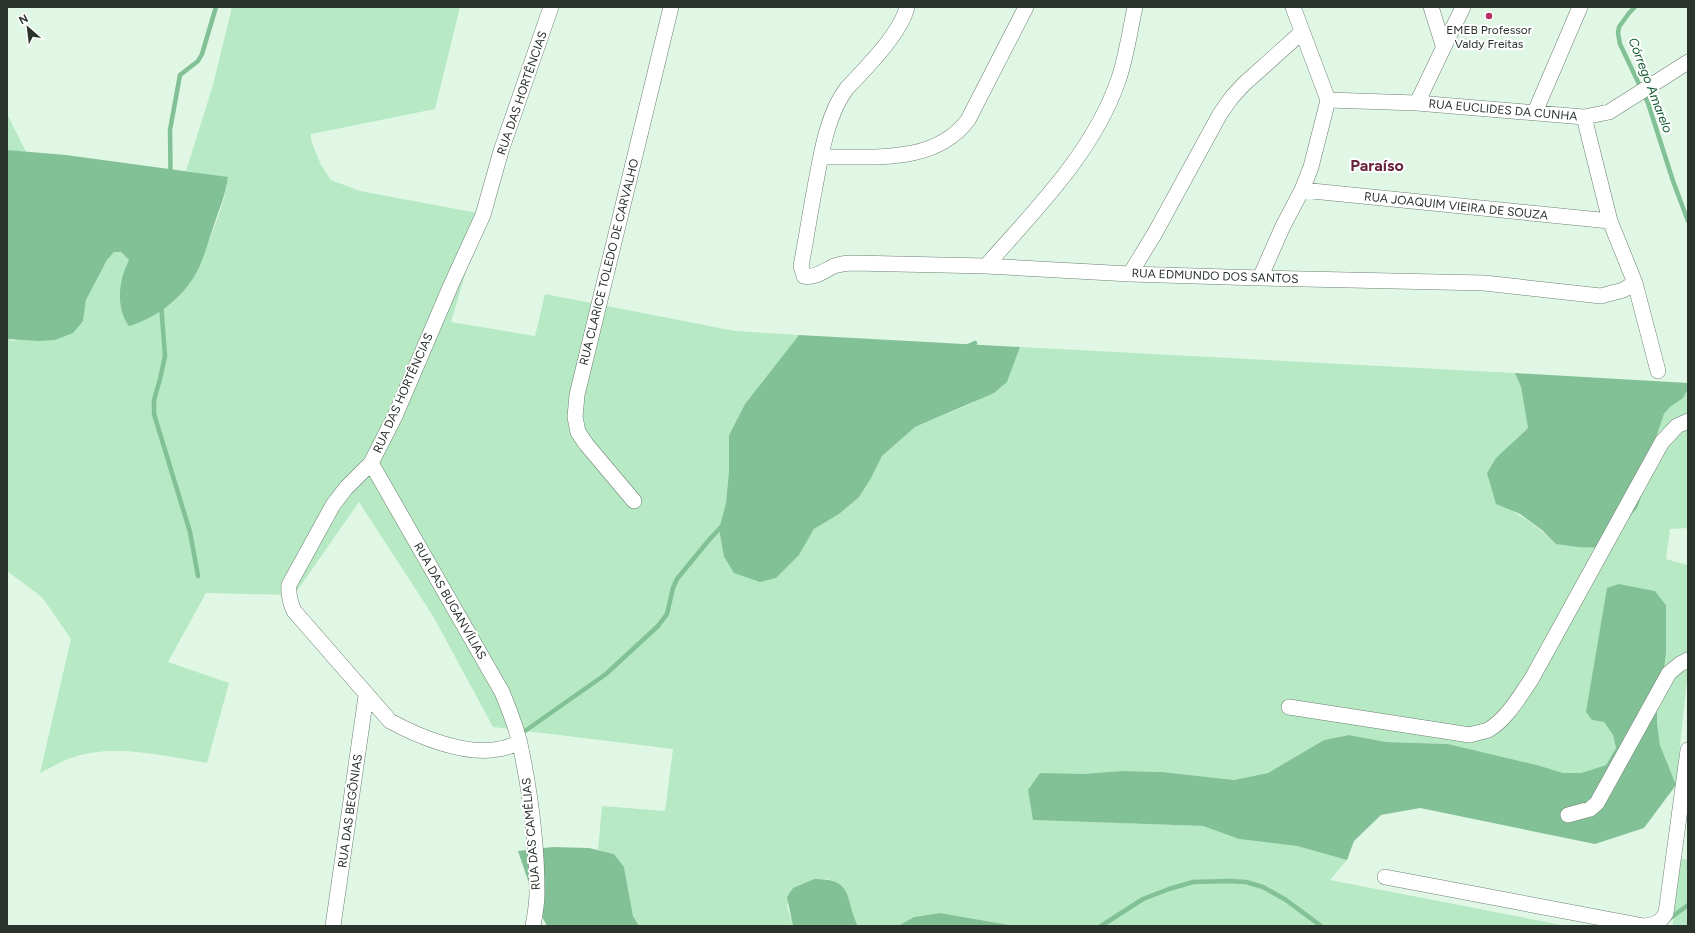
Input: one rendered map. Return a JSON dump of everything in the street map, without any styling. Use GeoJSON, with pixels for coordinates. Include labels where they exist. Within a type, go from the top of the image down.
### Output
{"type":"FeatureCollection","features":[{"type":"Feature","properties":{"kind":"street","name":"RUA DAS HORTÊNCIAS"},"geometry":{"type":"LineString","coordinates":[[520,743],[499,750],[464,750],[410,733],[390,721],[366,696],[294,611],[288,594],[289,585],[321,524],[346,488],[371,463],[395,416],[451,285],[483,215],[501,151],[551,7]]}},
{"type":"Feature","properties":{"kind":"street","name":"RUA CLARICE TOLEDO DE CARVALHO"},"geometry":{"type":"LineString","coordinates":[[634,501],[586,444],[578,432],[575,417],[577,395],[671,7]]}},
{"type":"Feature","properties":{"kind":"street"},"geometry":{"type":"LineString","coordinates":[[907,7],[904,18],[898,30],[840,97],[835,108],[821,156],[896,156],[921,152],[937,146],[951,138],[960,131],[968,120],[1026,7]]}},
{"type":"Feature","properties":{"kind":"street"},"geometry":{"type":"LineString","coordinates":[[986,266],[1069,168],[1096,129],[1118,81],[1135,7]]}},
{"type":"Feature","properties":{"kind":"street"},"geometry":{"type":"LineString","coordinates":[[1260,278],[1283,226],[1302,190],[1310,167],[1328,100],[1293,7]]}},
{"type":"Feature","properties":{"kind":"street"},"geometry":{"type":"LineString","coordinates":[[1431,7],[1443,45]]}},
{"type":"Feature","properties":{"kind":"street"},"geometry":{"type":"LineString","coordinates":[[1417,103],[1443,45],[1463,7]]}},
{"type":"Feature","properties":{"kind":"street"},"geometry":{"type":"LineString","coordinates":[[1534,112],[1580,7]]}},
{"type":"Feature","properties":{"kind":"street"},"geometry":{"type":"LineString","coordinates":[[1130,274],[1155,234],[1220,114],[1244,84],[1302,32]]}},
{"type":"Feature","properties":{"kind":"street","name":"RUA EUCLIDES DA CUNHA"},"geometry":{"type":"LineString","coordinates":[[1328,100],[1417,103],[1584,117],[1609,112],[1688,62]]}},
{"type":"Feature","properties":{"kind":"street"},"geometry":{"type":"LineString","coordinates":[[1584,117],[1610,221],[1635,283],[1658,371]]}},
{"type":"Feature","properties":{"kind":"street","name":"RUA EDMUNDO DOS SANTOS"},"geometry":{"type":"LineString","coordinates":[[821,156],[801,266],[804,276],[809,277],[843,263],[986,266],[1130,274],[1484,283],[1601,296],[1623,290],[1635,283]]}},
{"type":"Feature","properties":{"kind":"street","name":"RUA JOAQUIM VIEIRA DE SOUZA"},"geometry":{"type":"LineString","coordinates":[[1302,190],[1610,221]]}},
{"type":"Feature","properties":{"kind":"street"},"geometry":{"type":"LineString","coordinates":[[1289,707],[1470,735],[1487,730],[1493,726],[1509,711],[1531,680],[1662,442],[1677,426],[1688,421]]}},
{"type":"Feature","properties":{"kind":"street","name":"RUA DAS BUGANVÍLIAS"},"geometry":{"type":"LineString","coordinates":[[371,463],[502,692],[520,743]]}},
{"type":"Feature","properties":{"kind":"street"},"geometry":{"type":"LineString","coordinates":[[1568,815],[1590,809],[1597,803],[1668,673],[1688,660]]}},
{"type":"Feature","properties":{"kind":"street","name":"RUA DAS BEGÔNIAS"},"geometry":{"type":"LineString","coordinates":[[334,926],[366,696]]}},
{"type":"Feature","properties":{"kind":"street","name":"RUA DAS CAMÉLIAS"},"geometry":{"type":"LineString","coordinates":[[520,743],[534,841],[537,893],[533,926]]}},
{"type":"Feature","properties":{"kind":"street"},"geometry":{"type":"LineString","coordinates":[[1385,877],[1644,926],[1653,926],[1661,921],[1666,913],[1688,750]]}},
{"type":"Feature","properties":{"kind":"shaded area"},"geometry":{"type":"Polygon","coordinates":[[[232,7],[460,7],[435,109],[311,134],[311,140],[321,165],[331,180],[360,191],[483,214],[451,322],[535,336],[545,294],[735,331],[799,335],[745,404],[729,435],[729,471],[726,503],[719,529],[724,557],[734,573],[799,555],[814,529],[839,514],[871,478],[882,456],[915,427],[968,405],[1007,382],[1020,347],[1515,373],[1521,387],[1528,428],[1513,442],[1496,503],[1528,521],[1556,544],[1650,456],[1664,414],[1670,407],[1683,398],[1688,389],[1688,528],[1670,529],[1666,559],[1688,565],[1688,669],[1676,785],[1660,745],[1657,722],[1657,698],[1663,678],[1666,653],[1666,605],[1655,591],[1619,584],[1592,720],[1604,722],[1613,735],[1616,748],[1606,765],[1581,773],[1563,773],[1537,765],[1448,744],[1386,742],[1349,735],[1324,740],[1268,773],[1234,780],[1162,772],[1121,771],[1082,774],[1033,820],[1203,826],[1239,839],[1297,846],[1347,860],[1330,880],[1567,926],[1015,926],[940,913],[914,917],[898,926],[858,926],[829,879],[814,879],[793,888],[787,906],[793,926],[639,926],[633,916],[624,867],[614,854],[598,850],[602,806],[665,811],[673,749],[493,727],[433,616],[359,502],[294,595],[206,593],[168,662],[229,683],[207,763],[139,752],[105,751],[71,758],[40,773],[71,639],[42,597],[7,571],[7,339],[13,341],[83,321],[86,300],[107,260],[114,252],[121,252],[129,260],[125,267],[195,276],[219,215],[228,178],[186,171],[213,85],[232,7]]]}},
{"type":"Feature","properties":{"kind":"shaded area"},"geometry":{"type":"Polygon","coordinates":[[[7,114],[26,152],[7,150],[7,114]]]}},
{"type":"Feature","properties":{"kind":"shaded area"},"geometry":{"type":"Polygon","coordinates":[[[7,150],[66,155],[228,177],[206,250],[194,277],[174,301],[139,323],[129,326],[122,310],[120,293],[123,276],[129,260],[121,252],[114,252],[107,260],[86,300],[83,321],[73,333],[55,340],[39,341],[7,339],[7,150]]]}},
{"type":"Feature","properties":{"kind":"shaded area"},"geometry":{"type":"Polygon","coordinates":[[[799,335],[1020,347],[1007,382],[994,393],[915,427],[882,456],[859,497],[839,514],[814,529],[799,555],[776,578],[760,582],[734,573],[724,557],[719,529],[726,503],[729,471],[729,435],[745,404],[799,335]]]}},
{"type":"Feature","properties":{"kind":"shaded area"},"geometry":{"type":"Polygon","coordinates":[[[1515,373],[1688,383],[1688,389],[1683,398],[1670,407],[1664,414],[1650,456],[1645,486],[1637,508],[1602,548],[1556,544],[1542,530],[1520,514],[1496,504],[1487,473],[1496,458],[1528,428],[1521,387],[1515,373]]]}},
{"type":"Feature","properties":{"kind":"shaded area"},"geometry":{"type":"Polygon","coordinates":[[[1619,584],[1655,591],[1666,605],[1666,653],[1663,678],[1657,698],[1657,722],[1660,745],[1676,785],[1644,828],[1595,844],[1420,808],[1381,815],[1354,841],[1347,860],[1297,846],[1239,839],[1203,826],[1033,820],[1028,790],[1040,773],[1082,774],[1121,771],[1162,772],[1234,780],[1268,773],[1324,740],[1349,735],[1386,742],[1448,744],[1537,765],[1563,773],[1581,773],[1606,765],[1616,748],[1613,735],[1604,722],[1592,720],[1586,712],[1607,588],[1619,584]]]}},
{"type":"Feature","properties":{"kind":"shaded area"},"geometry":{"type":"Polygon","coordinates":[[[553,847],[589,848],[614,854],[624,867],[633,916],[639,926],[547,926],[537,907],[518,851],[553,847]]]}},
{"type":"Feature","properties":{"kind":"shaded area"},"geometry":{"type":"Polygon","coordinates":[[[1676,857],[1688,860],[1688,926],[1673,926],[1676,857]]]}},
{"type":"Feature","properties":{"kind":"shaded area"},"geometry":{"type":"Polygon","coordinates":[[[814,879],[836,882],[842,886],[849,899],[858,926],[793,926],[787,897],[793,888],[814,879]]]}},
{"type":"Feature","properties":{"kind":"shaded area"},"geometry":{"type":"Polygon","coordinates":[[[940,913],[1015,926],[898,926],[914,917],[940,913]]]}},
{"type":"Feature","properties":{"kind":"waterway"},"geometry":{"type":"LineString","coordinates":[[198,576],[190,532],[154,414],[154,400],[165,356],[160,290],[167,257],[171,212],[170,130],[180,75],[198,61],[202,54],[216,7]]}},
{"type":"Feature","properties":{"kind":"waterway","name":"Córrego Amarelo"},"geometry":{"type":"LineString","coordinates":[[1635,7],[1619,27],[1618,33],[1620,44],[1648,103],[1673,181],[1688,221]]}},
{"type":"Feature","properties":{"kind":"waterway"},"geometry":{"type":"LineString","coordinates":[[525,731],[606,674],[658,626],[667,614],[673,588],[677,579],[722,526],[740,515],[803,484],[861,444],[896,423],[900,415],[902,392],[904,387],[915,374],[940,354],[975,343]]}},
{"type":"Feature","properties":{"kind":"waterway"},"geometry":{"type":"LineString","coordinates":[[1101,926],[1143,899],[1169,889],[1193,882],[1229,881],[1246,882],[1263,887],[1286,900],[1321,926]]}},
{"type":"Feature","properties":{"kind":"waterway"},"geometry":{"type":"LineString","coordinates":[[1669,919],[1688,905]]}},
{"type":"Feature","properties":{"kind":"place","name":"EMEB Professor Valdy Freitas"},"geometry":{"type":"Point","coordinates":[1489,16]}},
{"type":"Feature","properties":{"kind":"district","name":"Paraíso"},"geometry":{"type":"Point","coordinates":[1377,165]}}]}
